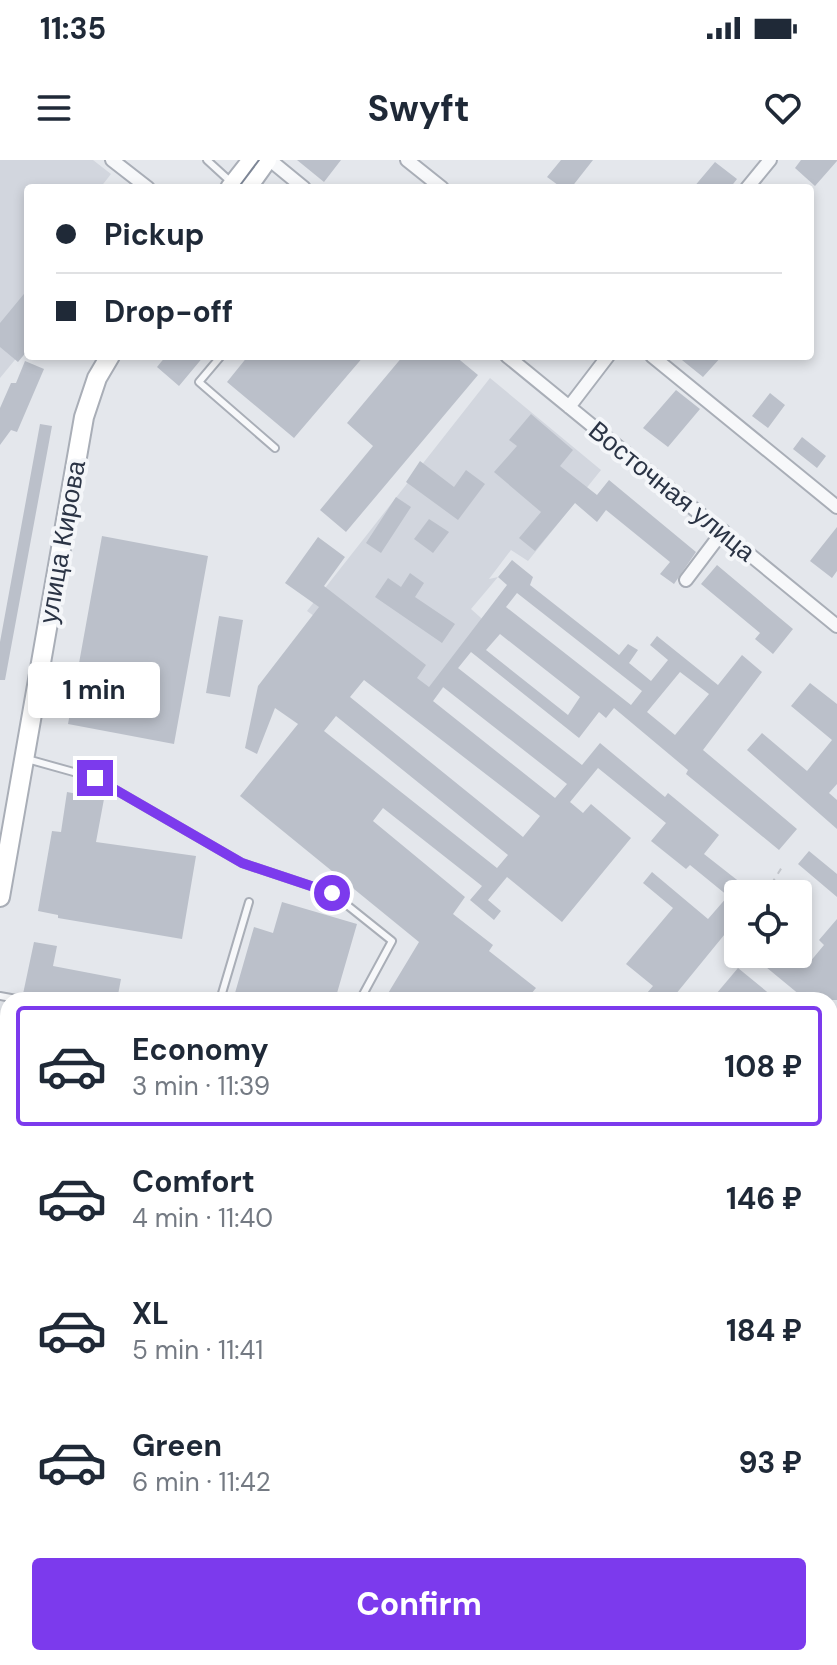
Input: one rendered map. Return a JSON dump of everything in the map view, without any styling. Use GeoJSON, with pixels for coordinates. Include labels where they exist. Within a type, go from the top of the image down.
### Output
{"type":"FeatureCollection","features":[{"type":"Feature","properties":{"kind":"street"},"geometry":{"type":"LineString","coordinates":[[112,160],[143,184]]}},
{"type":"Feature","properties":{"kind":"street"},"geometry":{"type":"LineString","coordinates":[[241,184],[252,160]]}},
{"type":"Feature","properties":{"kind":"street"},"geometry":{"type":"LineString","coordinates":[[242,184],[269,160],[299,184]]}},
{"type":"Feature","properties":{"kind":"street"},"geometry":{"type":"LineString","coordinates":[[407,160],[437,184]]}},
{"type":"Feature","properties":{"kind":"street"},"geometry":{"type":"LineString","coordinates":[[750,184],[770,160]]}},
{"type":"Feature","properties":{"kind":"street","name":"улица Кирова"},"geometry":{"type":"LineString","coordinates":[[0,897],[84,417],[97,378],[108,360]]}},
{"type":"Feature","properties":{"kind":"street","name":"улица Кирова"},"geometry":{"type":"LineString","coordinates":[[97,378],[113,360]]}},
{"type":"Feature","properties":{"kind":"street","name":"Восточная улица"},"geometry":{"type":"LineString","coordinates":[[512,360],[837,626]]}},
{"type":"Feature","properties":{"kind":"street"},"geometry":{"type":"LineString","coordinates":[[569,407],[605,360]]}},
{"type":"Feature","properties":{"kind":"street"},"geometry":{"type":"LineString","coordinates":[[657,360],[837,507]]}},
{"type":"Feature","properties":{"kind":"street"},"geometry":{"type":"LineString","coordinates":[[686,580],[723,531]]}},
{"type":"Feature","properties":{"kind":"lane"},"geometry":{"type":"LineString","coordinates":[[207,160],[237,184]]}},
{"type":"Feature","properties":{"kind":"lane"},"geometry":{"type":"LineString","coordinates":[[218,360],[199,382],[275,448]]}},
{"type":"Feature","properties":{"kind":"lane"},"geometry":{"type":"LineString","coordinates":[[24,758],[95,778],[242,863],[332,893],[392,941],[364,992]]}},
{"type":"Feature","properties":{"kind":"lane"},"geometry":{"type":"LineString","coordinates":[[222,992],[249,902]]}},
{"type":"Feature","properties":{"kind":"path"},"geometry":{"type":"LineString","coordinates":[[774,880],[784,864]]}},
{"type":"Feature","properties":{"kind":"shaded area"},"geometry":{"type":"Polygon","coordinates":[[[0,160],[93,160],[111,174],[103,184],[24,184],[24,349],[0,378],[0,160]]]}},
{"type":"Feature","properties":{"kind":"shaded area"},"geometry":{"type":"Polygon","coordinates":[[[490,378],[601,470],[528,561],[511,550],[489,579],[498,577],[471,609],[490,626],[433,701],[307,611],[490,378]]]}},
{"type":"Feature","properties":{"kind":"building"},"geometry":{"type":"Polygon","coordinates":[[[297,160],[341,160],[324,182],[297,160]]]}},
{"type":"Feature","properties":{"kind":"building"},"geometry":{"type":"Polygon","coordinates":[[[561,160],[593,160],[574,184],[557,184],[547,177],[561,160]]]}},
{"type":"Feature","properties":{"kind":"building"},"geometry":{"type":"Polygon","coordinates":[[[801,160],[837,160],[815,186],[795,168],[801,160]]]}},
{"type":"Feature","properties":{"kind":"building"},"geometry":{"type":"Polygon","coordinates":[[[715,162],[737,179],[733,184],[696,184],[715,162]]]}},
{"type":"Feature","properties":{"kind":"building"},"geometry":{"type":"Polygon","coordinates":[[[24,294],[24,355],[18,362],[0,347],[0,323],[24,294]]]}},
{"type":"Feature","properties":{"kind":"building"},"geometry":{"type":"Polygon","coordinates":[[[163,360],[201,360],[179,386],[157,367],[163,360]]]}},
{"type":"Feature","properties":{"kind":"building"},"geometry":{"type":"Polygon","coordinates":[[[245,360],[361,360],[294,438],[227,382],[245,360]]]}},
{"type":"Feature","properties":{"kind":"building"},"geometry":{"type":"Polygon","coordinates":[[[400,360],[460,360],[478,375],[346,532],[320,510],[373,446],[347,423],[400,360]]]}},
{"type":"Feature","properties":{"kind":"building"},"geometry":{"type":"Polygon","coordinates":[[[682,360],[718,360],[703,377],[682,360]]]}},
{"type":"Feature","properties":{"kind":"building"},"geometry":{"type":"Polygon","coordinates":[[[25,361],[44,369],[17,432],[11,430],[0,445],[0,408],[25,361]]]}},
{"type":"Feature","properties":{"kind":"building"},"geometry":{"type":"Polygon","coordinates":[[[676,390],[700,409],[668,447],[643,428],[676,390]]]}},
{"type":"Feature","properties":{"kind":"building"},"geometry":{"type":"Polygon","coordinates":[[[770,393],[785,405],[768,428],[752,416],[770,393]]]}},
{"type":"Feature","properties":{"kind":"building"},"geometry":{"type":"Polygon","coordinates":[[[531,414],[573,450],[560,466],[597,495],[609,480],[696,552],[674,584],[660,574],[670,562],[606,510],[597,522],[575,503],[535,551],[519,538],[541,512],[494,472],[517,446],[509,440],[531,414]]]}},
{"type":"Feature","properties":{"kind":"building"},"geometry":{"type":"Polygon","coordinates":[[[40,424],[52,426],[5,680],[0,680],[0,642],[40,424]]]}},
{"type":"Feature","properties":{"kind":"building"},"geometry":{"type":"Polygon","coordinates":[[[802,437],[826,456],[817,468],[793,449],[802,437]]]}},
{"type":"Feature","properties":{"kind":"building"},"geometry":{"type":"Polygon","coordinates":[[[420,461],[454,487],[466,470],[485,484],[458,520],[406,482],[420,461]]]}},
{"type":"Feature","properties":{"kind":"building"},"geometry":{"type":"Polygon","coordinates":[[[396,497],[411,507],[381,553],[366,543],[396,497]]]}},
{"type":"Feature","properties":{"kind":"building"},"geometry":{"type":"Polygon","coordinates":[[[429,519],[449,532],[433,553],[414,539],[429,519]]]}},
{"type":"Feature","properties":{"kind":"building"},"geometry":{"type":"Polygon","coordinates":[[[837,527],[837,571],[832,578],[810,561],[837,527]]]}},
{"type":"Feature","properties":{"kind":"building"},"geometry":{"type":"Polygon","coordinates":[[[102,536],[208,556],[174,744],[68,724],[102,536]]]}},
{"type":"Feature","properties":{"kind":"building"},"geometry":{"type":"Polygon","coordinates":[[[318,537],[345,557],[324,586],[426,665],[417,678],[429,687],[507,585],[498,577],[512,560],[533,577],[530,585],[619,655],[628,644],[638,650],[629,663],[651,681],[668,660],[650,645],[657,636],[718,685],[742,655],[762,672],[703,750],[797,829],[779,850],[686,774],[688,770],[614,708],[606,718],[599,712],[579,738],[471,652],[458,668],[582,765],[600,743],[665,797],[668,793],[719,835],[704,854],[737,880],[724,880],[724,893],[690,865],[686,869],[651,841],[666,823],[598,768],[570,802],[583,813],[591,804],[631,838],[562,922],[507,877],[488,900],[501,911],[494,920],[470,900],[482,886],[383,808],[373,821],[465,897],[453,914],[493,945],[489,951],[536,988],[533,992],[389,992],[419,942],[240,796],[298,724],[275,708],[257,754],[245,748],[258,686],[319,607],[285,583],[318,537]],[[517,593],[506,607],[631,705],[642,691],[517,593]],[[500,634],[486,650],[568,715],[580,697],[500,634]],[[680,672],[647,712],[675,735],[709,694],[680,672]],[[364,680],[350,697],[523,837],[540,816],[364,680]],[[443,687],[433,701],[555,798],[567,784],[443,687]],[[336,716],[324,731],[497,868],[508,855],[336,716]]]}},
{"type":"Feature","properties":{"kind":"building"},"geometry":{"type":"Polygon","coordinates":[[[717,565],[793,629],[773,654],[755,639],[760,633],[701,584],[717,565]]]}},
{"type":"Feature","properties":{"kind":"building"},"geometry":{"type":"Polygon","coordinates":[[[410,573],[424,583],[415,597],[455,624],[442,643],[375,597],[388,578],[401,587],[410,573]]]}},
{"type":"Feature","properties":{"kind":"building"},"geometry":{"type":"Polygon","coordinates":[[[219,616],[243,620],[230,697],[206,693],[219,616]]]}},
{"type":"Feature","properties":{"kind":"building"},"geometry":{"type":"Polygon","coordinates":[[[810,683],[837,704],[837,784],[829,793],[837,800],[837,829],[747,750],[762,733],[807,771],[832,740],[791,706],[810,683]]]}},
{"type":"Feature","properties":{"kind":"building"},"geometry":{"type":"Polygon","coordinates":[[[67,792],[104,799],[96,842],[196,856],[182,939],[58,918],[58,915],[38,911],[52,831],[61,832],[67,792]]]}},
{"type":"Feature","properties":{"kind":"building"},"geometry":{"type":"Polygon","coordinates":[[[809,851],[837,874],[837,897],[798,864],[809,851]]]}},
{"type":"Feature","properties":{"kind":"building"},"geometry":{"type":"Polygon","coordinates":[[[652,872],[708,919],[724,901],[724,935],[678,992],[648,992],[653,986],[626,964],[673,908],[643,883],[652,872]]]}},
{"type":"Feature","properties":{"kind":"building"},"geometry":{"type":"Polygon","coordinates":[[[282,902],[357,924],[337,992],[235,992],[254,927],[273,933],[282,902]]]}},
{"type":"Feature","properties":{"kind":"building"},"geometry":{"type":"Polygon","coordinates":[[[837,919],[837,992],[796,992],[767,968],[812,968],[812,959],[824,945],[819,940],[837,919]]]}},
{"type":"Feature","properties":{"kind":"building"},"geometry":{"type":"Polygon","coordinates":[[[34,942],[57,946],[53,966],[121,979],[119,992],[23,992],[34,942]]]}},
{"type":"Feature","properties":{"kind":"building"},"geometry":{"type":"Polygon","coordinates":[[[738,968],[767,992],[718,992],[738,968]]]}},
{"type":"Feature","properties":{"kind":"tram line"},"geometry":{"type":"LineString","coordinates":[[241,184],[259,160]]}},
{"type":"Feature","properties":{"kind":"route"},"geometry":{"type":"LineString","coordinates":[[95,778],[242,863],[332,893]]}}]}
